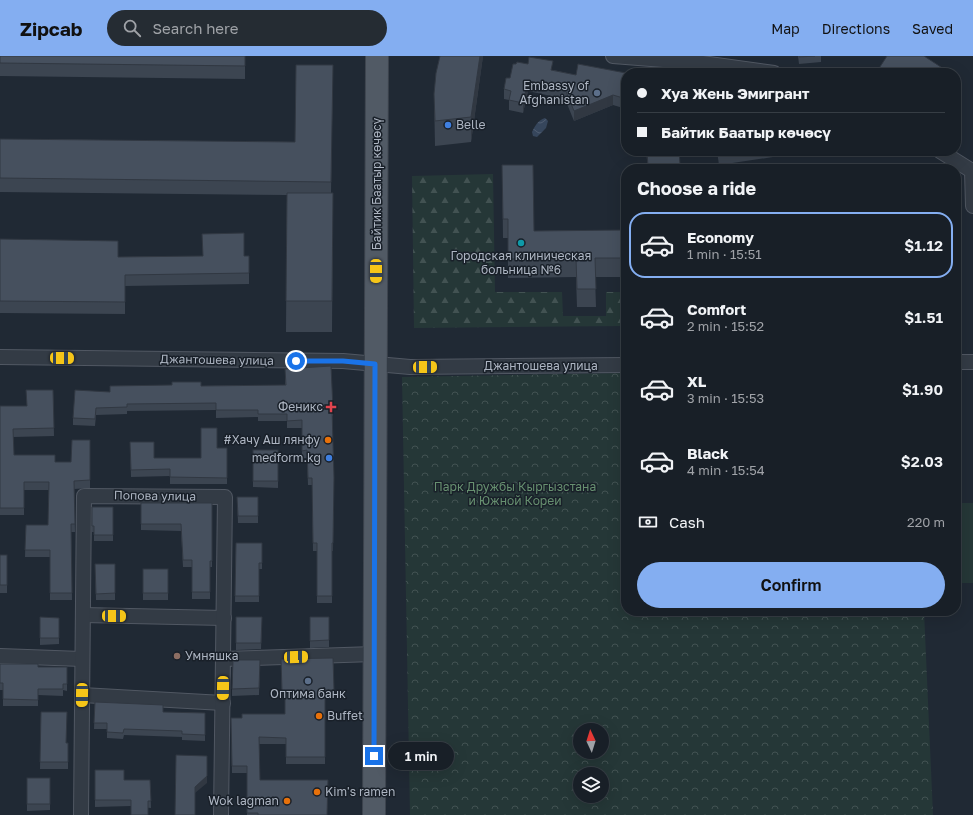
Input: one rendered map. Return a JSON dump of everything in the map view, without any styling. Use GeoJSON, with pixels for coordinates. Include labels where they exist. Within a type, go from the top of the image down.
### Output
{"type":"FeatureCollection","features":[{"type":"Feature","properties":{"kind":"main road","name":"Байтик Баатыр көчөсү"},"geometry":{"type":"LineString","coordinates":[[374,815],[377,56]]}},
{"type":"Feature","properties":{"kind":"street"},"geometry":{"type":"LineString","coordinates":[[613,56],[702,63],[738,68]]}},
{"type":"Feature","properties":{"kind":"street"},"geometry":{"type":"LineString","coordinates":[[948,156],[961,164]]}},
{"type":"Feature","properties":{"kind":"street"},"geometry":{"type":"LineString","coordinates":[[961,164],[972,171],[973,206]]}},
{"type":"Feature","properties":{"kind":"street","name":"Джантошева улица"},"geometry":{"type":"LineString","coordinates":[[0,357],[343,361],[410,367],[621,365]]}},
{"type":"Feature","properties":{"kind":"street"},"geometry":{"type":"LineString","coordinates":[[961,362],[973,362]]}},
{"type":"Feature","properties":{"kind":"street","name":"Попова улица"},"geometry":{"type":"LineString","coordinates":[[81,815],[84,496],[225,497],[221,815]]}},
{"type":"Feature","properties":{"kind":"street"},"geometry":{"type":"LineString","coordinates":[[83,615],[224,618]]}},
{"type":"Feature","properties":{"kind":"street"},"geometry":{"type":"LineString","coordinates":[[223,659],[374,654]]}},
{"type":"Feature","properties":{"kind":"street"},"geometry":{"type":"LineString","coordinates":[[0,656],[82,659]]}},
{"type":"Feature","properties":{"kind":"street"},"geometry":{"type":"LineString","coordinates":[[82,695],[223,703]]}},
{"type":"Feature","properties":{"kind":"green space"},"geometry":{"type":"Polygon","coordinates":[[[493,174],[495,292],[562,292],[563,316],[606,316],[606,292],[621,292],[621,326],[414,328],[412,176],[493,174]]]}},
{"type":"Feature","properties":{"kind":"green space","name":"Парк Дружбы Кыргызстана и Южной Кореи"},"geometry":{"type":"Polygon","coordinates":[[[621,373],[621,616],[924,616],[933,815],[410,815],[402,377],[621,373]]]}},
{"type":"Feature","properties":{"kind":"green space"},"geometry":{"type":"Polygon","coordinates":[[[961,503],[973,503],[973,583],[961,583],[961,503]]]}},
{"type":"Feature","properties":{"kind":"water"},"geometry":{"type":"Polygon","coordinates":[[[545,118],[548,121],[546,128],[537,137],[533,136],[532,132],[536,125],[540,120],[545,118]]]}},
{"type":"Feature","properties":{"kind":"building"},"geometry":{"type":"Polygon","coordinates":[[[0,56],[245,56],[245,66],[0,63],[0,56]]]}},
{"type":"Feature","properties":{"kind":"building"},"geometry":{"type":"Polygon","coordinates":[[[440,56],[480,56],[471,117],[435,121],[434,94],[436,73],[440,56]]]}},
{"type":"Feature","properties":{"kind":"building"},"geometry":{"type":"Polygon","coordinates":[[[887,56],[924,56],[942,68],[879,68],[887,56]]]}},
{"type":"Feature","properties":{"kind":"building"},"geometry":{"type":"Polygon","coordinates":[[[529,57],[553,61],[551,70],[576,75],[578,64],[621,72],[621,97],[613,95],[574,111],[565,89],[528,81],[523,103],[509,100],[511,91],[504,89],[506,78],[510,78],[513,64],[516,64],[517,62],[528,64],[529,57]]]}},
{"type":"Feature","properties":{"kind":"building"},"geometry":{"type":"Polygon","coordinates":[[[296,65],[333,65],[331,182],[0,178],[0,139],[295,142],[296,65]]]}},
{"type":"Feature","properties":{"kind":"building"},"geometry":{"type":"Polygon","coordinates":[[[647,156],[679,156],[680,164],[648,164],[647,156]]]}},
{"type":"Feature","properties":{"kind":"building"},"geometry":{"type":"Polygon","coordinates":[[[502,165],[533,165],[534,231],[621,230],[621,258],[595,258],[596,289],[577,289],[576,258],[508,259],[508,219],[503,219],[502,165]]]}},
{"type":"Feature","properties":{"kind":"building"},"geometry":{"type":"Polygon","coordinates":[[[287,193],[333,193],[332,301],[286,301],[287,193]]]}},
{"type":"Feature","properties":{"kind":"building"},"geometry":{"type":"Polygon","coordinates":[[[244,233],[244,256],[249,256],[249,273],[125,275],[125,302],[0,301],[0,239],[118,241],[118,257],[203,256],[202,234],[244,233]]]}},
{"type":"Feature","properties":{"kind":"building"},"geometry":{"type":"Polygon","coordinates":[[[331,366],[334,478],[332,596],[317,596],[317,543],[313,543],[312,478],[308,478],[307,450],[302,451],[302,420],[287,421],[287,414],[258,414],[258,410],[216,410],[216,403],[127,404],[127,407],[96,408],[95,419],[73,418],[75,390],[110,392],[110,386],[172,385],[172,382],[201,382],[201,386],[286,385],[285,369],[331,366]]]}},
{"type":"Feature","properties":{"kind":"building"},"geometry":{"type":"Polygon","coordinates":[[[26,390],[53,390],[54,428],[13,429],[14,455],[55,455],[55,462],[71,462],[72,440],[90,440],[90,480],[74,481],[75,524],[71,524],[72,593],[50,593],[50,550],[25,550],[26,525],[48,525],[49,482],[24,482],[24,508],[0,508],[0,406],[27,406],[26,390]]]}},
{"type":"Feature","properties":{"kind":"building"},"geometry":{"type":"Polygon","coordinates":[[[201,428],[217,428],[217,448],[227,448],[227,478],[170,477],[170,469],[131,470],[130,442],[154,442],[154,458],[201,458],[201,428]]]}},
{"type":"Feature","properties":{"kind":"building"},"geometry":{"type":"Polygon","coordinates":[[[253,450],[278,450],[278,481],[253,481],[253,450]]]}},
{"type":"Feature","properties":{"kind":"building"},"geometry":{"type":"Polygon","coordinates":[[[237,497],[258,497],[258,516],[238,516],[237,497]]]}},
{"type":"Feature","properties":{"kind":"building"},"geometry":{"type":"Polygon","coordinates":[[[141,503],[212,503],[212,561],[210,561],[210,592],[192,592],[192,560],[183,560],[181,524],[141,524],[141,503]]]}},
{"type":"Feature","properties":{"kind":"building"},"geometry":{"type":"Polygon","coordinates":[[[92,507],[113,507],[113,535],[94,535],[94,526],[92,526],[92,507]]]}},
{"type":"Feature","properties":{"kind":"building"},"geometry":{"type":"Polygon","coordinates":[[[236,543],[262,543],[262,563],[259,563],[259,596],[235,596],[236,543]]]}},
{"type":"Feature","properties":{"kind":"building"},"geometry":{"type":"Polygon","coordinates":[[[0,555],[7,555],[7,585],[0,585],[0,555]]]}},
{"type":"Feature","properties":{"kind":"building"},"geometry":{"type":"Polygon","coordinates":[[[95,564],[115,564],[115,593],[96,594],[95,564]]]}},
{"type":"Feature","properties":{"kind":"building"},"geometry":{"type":"Polygon","coordinates":[[[143,569],[168,569],[168,593],[143,593],[143,569]]]}},
{"type":"Feature","properties":{"kind":"building"},"geometry":{"type":"Polygon","coordinates":[[[40,617],[59,618],[59,638],[40,638],[40,617]]]}},
{"type":"Feature","properties":{"kind":"building"},"geometry":{"type":"Polygon","coordinates":[[[236,617],[262,617],[261,643],[236,643],[236,617]]]}},
{"type":"Feature","properties":{"kind":"building"},"geometry":{"type":"Polygon","coordinates":[[[310,617],[329,617],[329,640],[310,641],[310,617]]]}},
{"type":"Feature","properties":{"kind":"building"},"geometry":{"type":"Polygon","coordinates":[[[333,658],[334,690],[325,690],[325,757],[286,757],[286,738],[259,737],[260,780],[328,780],[327,815],[258,815],[258,813],[247,813],[247,766],[232,766],[231,718],[242,718],[242,714],[285,714],[285,691],[282,691],[281,659],[333,658]]]}},
{"type":"Feature","properties":{"kind":"building"},"geometry":{"type":"Polygon","coordinates":[[[233,660],[260,660],[259,688],[232,689],[233,660]]]}},
{"type":"Feature","properties":{"kind":"building"},"geometry":{"type":"Polygon","coordinates":[[[0,664],[38,664],[38,667],[67,667],[67,684],[63,684],[63,689],[38,689],[38,700],[3,699],[3,683],[0,683],[0,664]]]}},
{"type":"Feature","properties":{"kind":"building"},"geometry":{"type":"Polygon","coordinates":[[[95,702],[163,705],[163,712],[205,713],[205,735],[182,734],[182,731],[124,729],[123,733],[107,732],[107,723],[94,723],[95,702]]]}},
{"type":"Feature","properties":{"kind":"building"},"geometry":{"type":"Polygon","coordinates":[[[41,712],[67,712],[66,743],[68,743],[68,762],[40,762],[41,712]]]}},
{"type":"Feature","properties":{"kind":"building"},"geometry":{"type":"Polygon","coordinates":[[[176,755],[207,756],[207,776],[195,787],[195,815],[175,815],[176,755]]]}},
{"type":"Feature","properties":{"kind":"building"},"geometry":{"type":"Polygon","coordinates":[[[95,770],[124,770],[124,780],[150,780],[151,801],[148,801],[148,815],[131,815],[131,800],[95,800],[95,770]]]}},
{"type":"Feature","properties":{"kind":"building"},"geometry":{"type":"Polygon","coordinates":[[[27,778],[50,778],[50,804],[27,804],[27,778]]]}},
{"type":"Feature","properties":{"kind":"place","name":"Embassy of Afghanistan"},"geometry":{"type":"Point","coordinates":[597,93]}},
{"type":"Feature","properties":{"kind":"place","name":"Belle"},"geometry":{"type":"Point","coordinates":[448,125]}},
{"type":"Feature","properties":{"kind":"place","name":"Городская клиническая больница №6"},"geometry":{"type":"Point","coordinates":[521,243]}},
{"type":"Feature","properties":{"kind":"place","name":"Феникс"},"geometry":{"type":"Point","coordinates":[331,407]}},
{"type":"Feature","properties":{"kind":"place","name":"#Хачу Аш лянфу"},"geometry":{"type":"Point","coordinates":[328,440]}},
{"type":"Feature","properties":{"kind":"place","name":"medform.kg"},"geometry":{"type":"Point","coordinates":[329,458]}},
{"type":"Feature","properties":{"kind":"place","name":"Умняшка"},"geometry":{"type":"Point","coordinates":[177,656]}},
{"type":"Feature","properties":{"kind":"place","name":"Оптима банк"},"geometry":{"type":"Point","coordinates":[308,681]}},
{"type":"Feature","properties":{"kind":"place","name":"Buffet"},"geometry":{"type":"Point","coordinates":[319,716]}},
{"type":"Feature","properties":{"kind":"place","name":"Kim's ramen"},"geometry":{"type":"Point","coordinates":[317,792]}},
{"type":"Feature","properties":{"kind":"place","name":"Wok lagman"},"geometry":{"type":"Point","coordinates":[287,801]}},
{"type":"Feature","properties":{"kind":"route"},"geometry":{"type":"LineString","coordinates":[[296,361],[343,361],[375,364],[374,756]]}}]}
